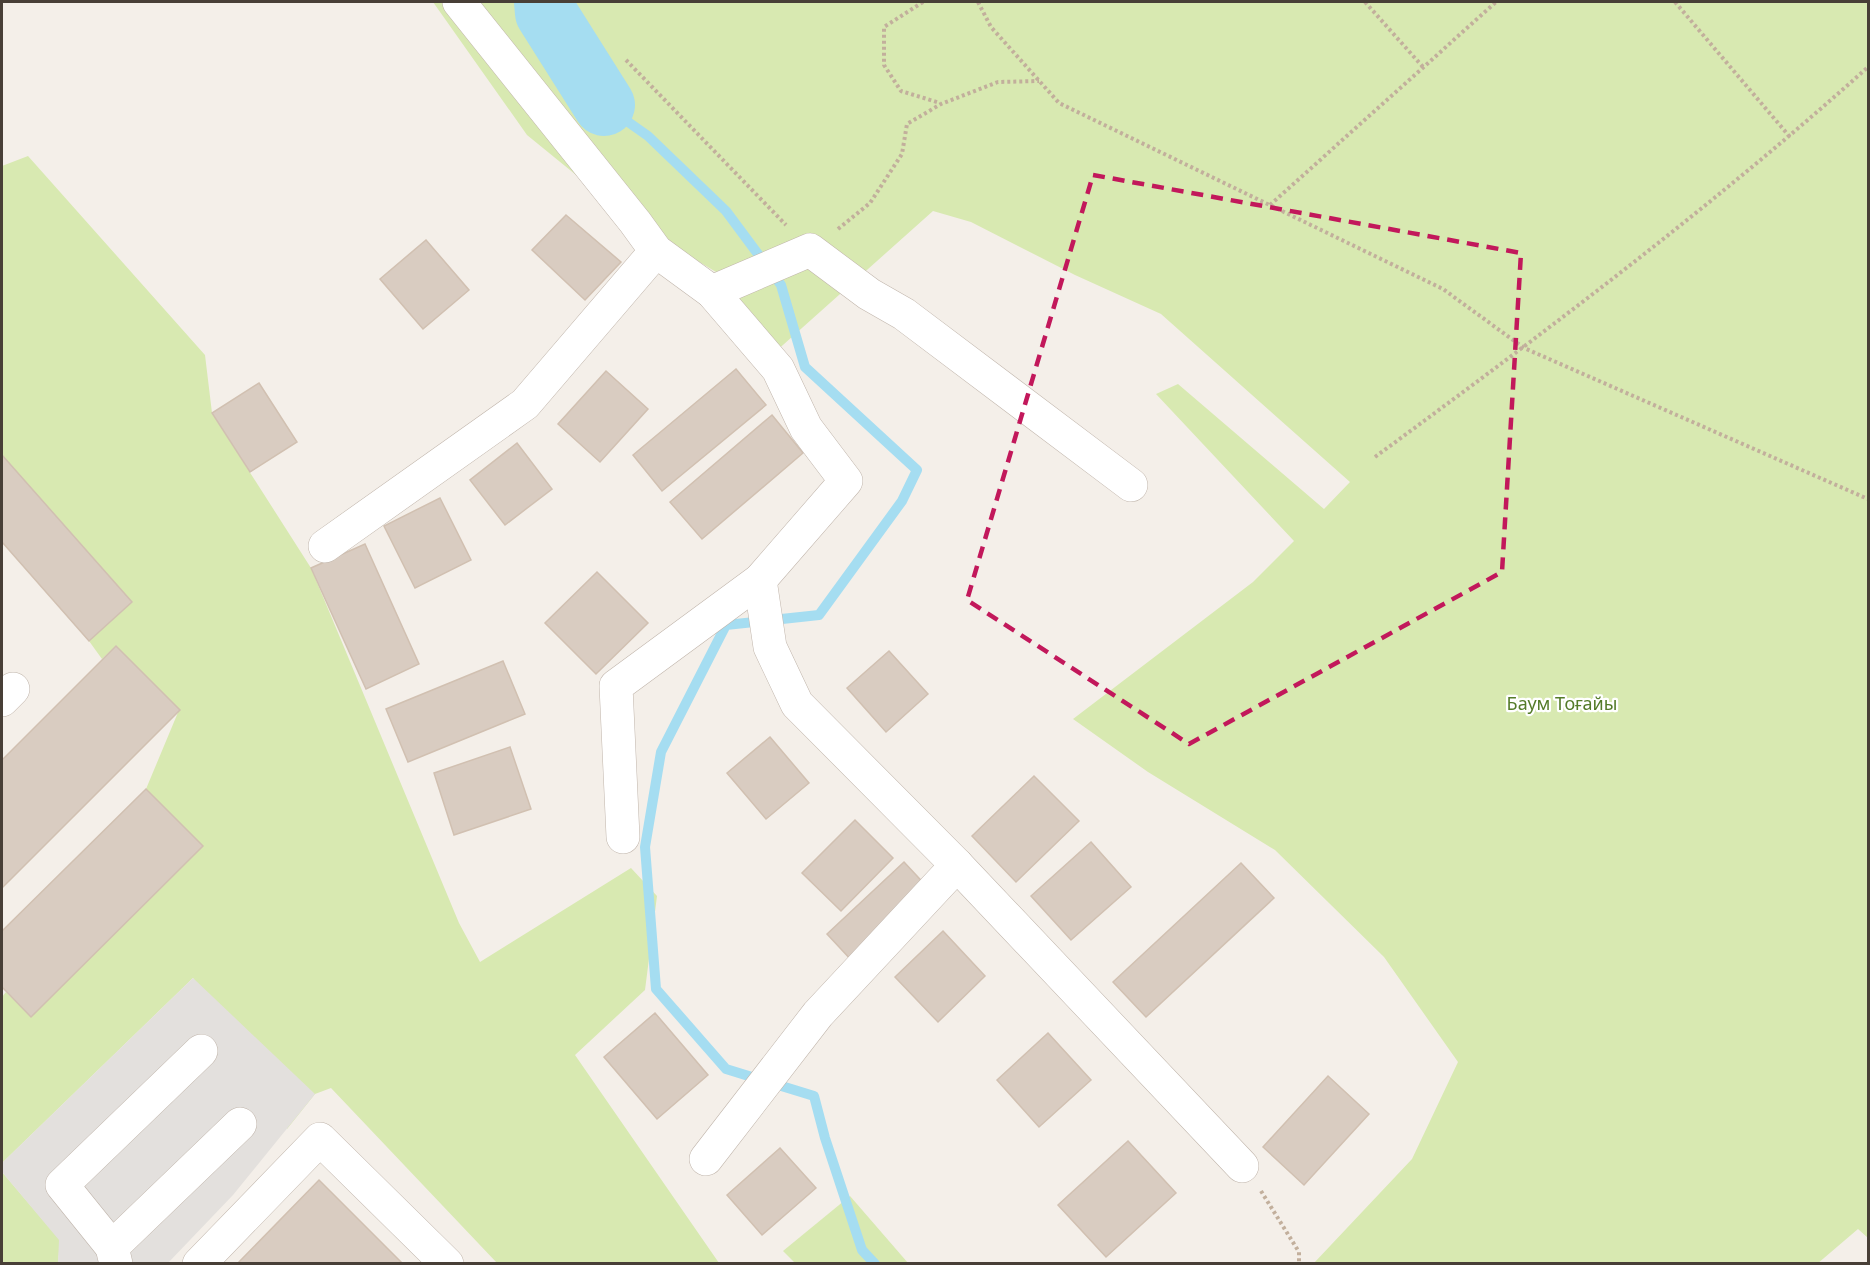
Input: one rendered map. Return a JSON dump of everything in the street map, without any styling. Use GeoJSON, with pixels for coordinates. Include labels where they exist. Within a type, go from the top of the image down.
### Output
{"type":"FeatureCollection","features":[{"type":"Feature","properties":{"kind":"street"},"geometry":{"type":"LineString","coordinates":[[459,2],[635,222],[656,252],[712,292],[778,369],[806,428],[846,481],[760,580],[616,687],[624,837]]}},
{"type":"Feature","properties":{"kind":"street"},"geometry":{"type":"LineString","coordinates":[[712,292],[810,250],[869,294],[904,314],[1131,485]]}},
{"type":"Feature","properties":{"kind":"street"},"geometry":{"type":"LineString","coordinates":[[325,546],[525,404],[656,252]]}},
{"type":"Feature","properties":{"kind":"street"},"geometry":{"type":"LineString","coordinates":[[760,580],[769,643],[797,704],[957,865],[1242,1166]]}},
{"type":"Feature","properties":{"kind":"street"},"geometry":{"type":"LineString","coordinates":[[706,1159],[818,1014],[957,865]]}},
{"type":"Feature","properties":{"kind":"street"},"geometry":{"type":"LineString","coordinates":[[201,1051],[62,1185],[114,1255],[240,1124]]}},
{"type":"Feature","properties":{"kind":"street"},"geometry":{"type":"LineString","coordinates":[[199,1263],[320,1138],[447,1263]]}},
{"type":"Feature","properties":{"kind":"path"},"geometry":{"type":"LineString","coordinates":[[923,2],[884,27],[884,65],[901,91],[941,104]]}},
{"type":"Feature","properties":{"kind":"path"},"geometry":{"type":"LineString","coordinates":[[978,2],[991,27],[1059,103],[1443,289],[1524,348],[1869,499]]}},
{"type":"Feature","properties":{"kind":"path"},"geometry":{"type":"LineString","coordinates":[[1365,2],[1423,67]]}},
{"type":"Feature","properties":{"kind":"path"},"geometry":{"type":"LineString","coordinates":[[1270,205],[1496,2]]}},
{"type":"Feature","properties":{"kind":"path"},"geometry":{"type":"LineString","coordinates":[[1674,2],[1790,137]]}},
{"type":"Feature","properties":{"kind":"path"},"geometry":{"type":"LineString","coordinates":[[626,60],[810,250],[870,203],[902,154],[906,124],[941,104],[998,82],[1040,81]]}},
{"type":"Feature","properties":{"kind":"path"},"geometry":{"type":"LineString","coordinates":[[1375,457],[1524,348],[1790,137],[1869,67]]}},
{"type":"Feature","properties":{"kind":"path"},"geometry":{"type":"LineString","coordinates":[[1242,1166],[1268,1201],[1299,1252],[1299,1263]]}},
{"type":"Feature","properties":{"kind":"highlighted area"},"geometry":{"type":"Polygon","coordinates":[[[1093,175],[1521,253],[1502,572],[1189,744],[967,600],[1093,175]]]}},
{"type":"Feature","properties":{"kind":"green space","name":"Баум Тоғайы"},"geometry":{"type":"Polygon","coordinates":[[[433,2],[1868,2],[1868,1238],[1858,1229],[1817,1264],[1314,1263],[1412,1159],[1458,1062],[1384,957],[1275,850],[1148,772],[1073,719],[1253,582],[1294,541],[1156,394],[1178,384],[1324,509],[1350,482],[1161,314],[1075,275],[971,222],[933,211],[774,353],[716,272],[635,223],[527,135],[433,2]]]}},
{"type":"Feature","properties":{"kind":"green space"},"geometry":{"type":"Polygon","coordinates":[[[28,156],[205,355],[212,413],[311,568],[459,923],[480,962],[631,868],[657,896],[645,990],[575,1055],[719,1263],[497,1263],[331,1088],[315,1094],[287,1129],[193,978],[2,1163],[2,997],[6,992],[30,1016],[203,846],[146,789],[179,710],[116,646],[102,659],[89,641],[132,602],[2,455],[2,166],[28,156]]]}},
{"type":"Feature","properties":{"kind":"green space"},"geometry":{"type":"Polygon","coordinates":[[[2,1172],[60,1240],[58,1263],[2,1263],[2,1172]]]}},
{"type":"Feature","properties":{"kind":"green space"},"geometry":{"type":"Polygon","coordinates":[[[850,1196],[908,1263],[795,1263],[783,1251],[850,1196]]]}},
{"type":"Feature","properties":{"kind":"shaded area"},"geometry":{"type":"Polygon","coordinates":[[[193,978],[315,1094],[233,1195],[168,1263],[58,1263],[59,1240],[2,1172],[2,1163],[193,978]]]}},
{"type":"Feature","properties":{"kind":"building"},"geometry":{"type":"Polygon","coordinates":[[[566,215],[621,262],[585,300],[532,250],[566,215]]]}},
{"type":"Feature","properties":{"kind":"building"},"geometry":{"type":"Polygon","coordinates":[[[426,240],[469,290],[423,329],[380,279],[426,240]]]}},
{"type":"Feature","properties":{"kind":"building"},"geometry":{"type":"Polygon","coordinates":[[[736,369],[766,405],[662,491],[633,455],[736,369]]]}},
{"type":"Feature","properties":{"kind":"building"},"geometry":{"type":"Polygon","coordinates":[[[606,371],[648,409],[600,462],[558,424],[606,371]]]}},
{"type":"Feature","properties":{"kind":"building"},"geometry":{"type":"Polygon","coordinates":[[[259,383],[297,442],[250,472],[212,413],[259,383]]]}},
{"type":"Feature","properties":{"kind":"building"},"geometry":{"type":"Polygon","coordinates":[[[772,415],[803,453],[702,539],[670,502],[772,415]]]}},
{"type":"Feature","properties":{"kind":"building"},"geometry":{"type":"Polygon","coordinates":[[[517,443],[552,489],[505,525],[470,480],[517,443]]]}},
{"type":"Feature","properties":{"kind":"building"},"geometry":{"type":"Polygon","coordinates":[[[2,455],[132,602],[89,641],[2,542],[2,455]]]}},
{"type":"Feature","properties":{"kind":"building"},"geometry":{"type":"Polygon","coordinates":[[[440,498],[471,560],[415,588],[384,526],[440,498]]]}},
{"type":"Feature","properties":{"kind":"building"},"geometry":{"type":"Polygon","coordinates":[[[365,544],[419,664],[366,689],[311,568],[365,544]]]}},
{"type":"Feature","properties":{"kind":"building"},"geometry":{"type":"Polygon","coordinates":[[[597,572],[648,623],[596,674],[545,623],[597,572]]]}},
{"type":"Feature","properties":{"kind":"building"},"geometry":{"type":"Polygon","coordinates":[[[116,646],[180,710],[2,888],[2,760],[116,646]]]}},
{"type":"Feature","properties":{"kind":"building"},"geometry":{"type":"Polygon","coordinates":[[[889,651],[928,694],[886,732],[847,688],[889,651]]]}},
{"type":"Feature","properties":{"kind":"building"},"geometry":{"type":"Polygon","coordinates":[[[503,661],[525,714],[408,762],[386,709],[503,661]]]}},
{"type":"Feature","properties":{"kind":"building"},"geometry":{"type":"Polygon","coordinates":[[[770,737],[809,783],[766,819],[727,773],[770,737]]]}},
{"type":"Feature","properties":{"kind":"building"},"geometry":{"type":"Polygon","coordinates":[[[510,747],[531,809],[454,835],[434,773],[510,747]]]}},
{"type":"Feature","properties":{"kind":"building"},"geometry":{"type":"Polygon","coordinates":[[[1034,776],[1079,821],[1016,882],[972,836],[1034,776]]]}},
{"type":"Feature","properties":{"kind":"building"},"geometry":{"type":"Polygon","coordinates":[[[146,789],[203,846],[31,1017],[2,987],[2,931],[146,789]]]}},
{"type":"Feature","properties":{"kind":"building"},"geometry":{"type":"Polygon","coordinates":[[[855,820],[893,858],[841,911],[802,873],[855,820]]]}},
{"type":"Feature","properties":{"kind":"building"},"geometry":{"type":"Polygon","coordinates":[[[1091,842],[1131,887],[1071,940],[1031,896],[1091,842]]]}},
{"type":"Feature","properties":{"kind":"building"},"geometry":{"type":"Polygon","coordinates":[[[904,862],[930,890],[853,962],[827,934],[904,862]]]}},
{"type":"Feature","properties":{"kind":"building"},"geometry":{"type":"Polygon","coordinates":[[[1241,863],[1274,898],[1146,1017],[1113,982],[1241,863]]]}},
{"type":"Feature","properties":{"kind":"building"},"geometry":{"type":"Polygon","coordinates":[[[943,931],[985,976],[938,1022],[895,977],[943,931]]]}},
{"type":"Feature","properties":{"kind":"building"},"geometry":{"type":"Polygon","coordinates":[[[655,1013],[708,1075],[657,1119],[604,1057],[655,1013]]]}},
{"type":"Feature","properties":{"kind":"building"},"geometry":{"type":"Polygon","coordinates":[[[1048,1033],[1091,1080],[1039,1127],[997,1080],[1048,1033]]]}},
{"type":"Feature","properties":{"kind":"building"},"geometry":{"type":"Polygon","coordinates":[[[1328,1076],[1369,1114],[1304,1185],[1263,1147],[1328,1076]]]}},
{"type":"Feature","properties":{"kind":"building"},"geometry":{"type":"Polygon","coordinates":[[[1128,1141],[1176,1193],[1106,1257],[1058,1205],[1128,1141]]]}},
{"type":"Feature","properties":{"kind":"building"},"geometry":{"type":"Polygon","coordinates":[[[780,1148],[816,1188],[762,1235],[727,1195],[780,1148]]]}},
{"type":"Feature","properties":{"kind":"building"},"geometry":{"type":"Polygon","coordinates":[[[319,1180],[403,1264],[237,1264],[319,1180]]]}},
{"type":"Feature","properties":{"kind":"waterway"},"geometry":{"type":"LineString","coordinates":[[545,2],[546,13],[604,105]]}},
{"type":"Feature","properties":{"kind":"waterway"},"geometry":{"type":"LineString","coordinates":[[604,105],[648,136],[726,211],[781,285],[805,367],[917,470],[902,501],[819,615],[726,625],[661,752],[645,847],[656,989],[726,1069],[814,1096],[825,1138],[862,1250],[875,1264]]}}]}
